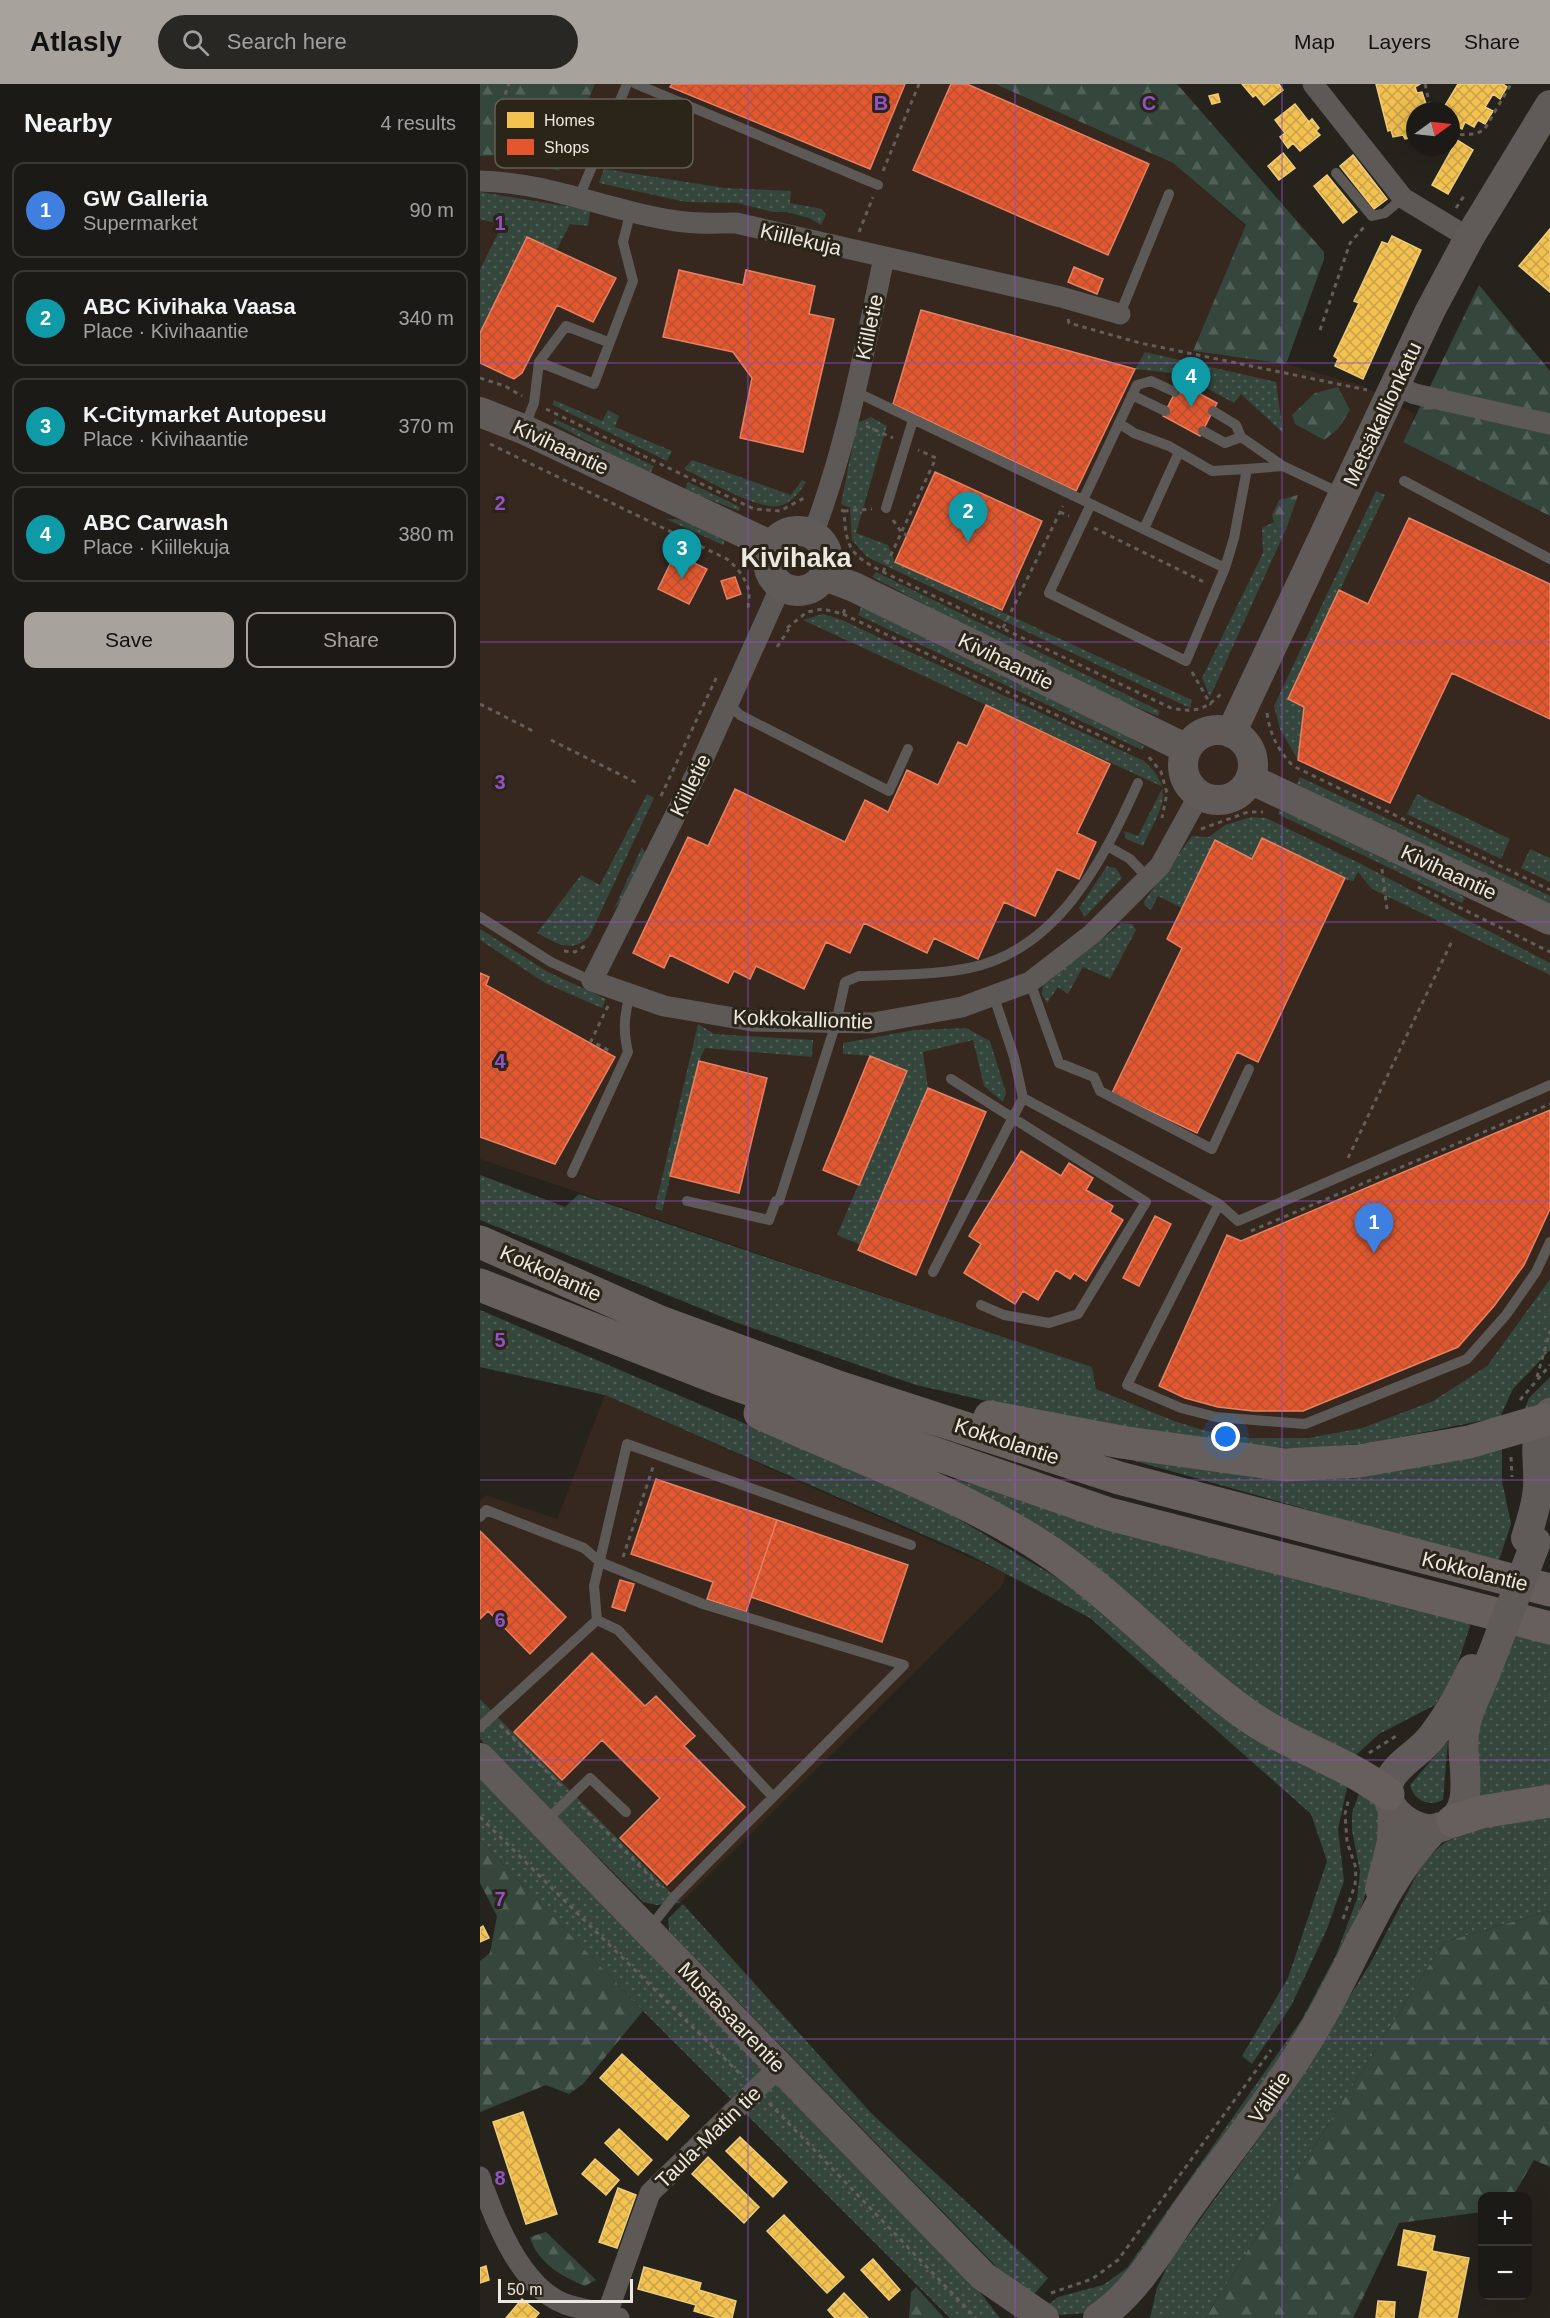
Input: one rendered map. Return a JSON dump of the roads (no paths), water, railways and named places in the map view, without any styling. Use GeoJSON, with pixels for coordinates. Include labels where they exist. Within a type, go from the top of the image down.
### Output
{"type":"FeatureCollection","features":[{"type":"Feature","properties":{"kind":"highway","name":"Kokkolantie"},"geometry":{"type":"LineString","coordinates":[[480,1242],[660,1322],[838,1387],[1119,1478],[1550,1590]]}},
{"type":"Feature","properties":{"kind":"highway","name":"Kokkolantie"},"geometry":{"type":"LineString","coordinates":[[480,1285],[720,1379],[1109,1514],[1550,1628]]}},
{"type":"Feature","properties":{"kind":"highway"},"geometry":{"type":"LineString","coordinates":[[720,1379],[746,1407],[956,1500],[1053,1554],[1102,1592],[1203,1680],[1251,1718],[1358,1773],[1391,1802]]}},
{"type":"Feature","properties":{"kind":"highway"},"geometry":{"type":"LineString","coordinates":[[838,1387],[1121,1442],[1285,1465],[1359,1461],[1447,1446],[1520,1429],[1547,1416]]}},
{"type":"Feature","properties":{"kind":"highway"},"geometry":{"type":"LineString","coordinates":[[1443,1826],[1481,1812],[1550,1801]]}},
{"type":"Feature","properties":{"kind":"main road","name":"Metsäkallionkatu"},"geometry":{"type":"LineString","coordinates":[[1231,733],[1343,495],[1381,388],[1550,105]]}},
{"type":"Feature","properties":{"kind":"main road","name":"Kivihaantie"},"geometry":{"type":"LineString","coordinates":[[480,412],[529,416],[772,546]]}},
{"type":"Feature","properties":{"kind":"main road"},"geometry":{"type":"LineString","coordinates":[[804,531],[813,534],[826,548],[828,566],[825,576],[819,584],[800,591],[781,586],[770,572],[768,554],[772,546],[785,533],[804,531]]}},
{"type":"Feature","properties":{"kind":"main road","name":"Kivihaantie"},"geometry":{"type":"LineString","coordinates":[[825,576],[854,588],[1148,745],[1187,749]]}},
{"type":"Feature","properties":{"kind":"main road"},"geometry":{"type":"LineString","coordinates":[[1211,731],[1231,733],[1248,747],[1253,768],[1251,779],[1244,789],[1229,798],[1211,800],[1199,795],[1186,780],[1183,770],[1187,749],[1201,735],[1211,731]]}},
{"type":"Feature","properties":{"kind":"main road","name":"Kivihaantie"},"geometry":{"type":"LineString","coordinates":[[1251,779],[1550,920]]}},
{"type":"Feature","properties":{"kind":"main road"},"geometry":{"type":"LineString","coordinates":[[1443,1826],[1410,1824],[1391,1802],[1389,1782],[1394,1773],[1418,1753],[1479,1672],[1537,1533],[1536,1506],[1539,1471],[1537,1435],[1547,1416]]}},
{"type":"Feature","properties":{"kind":"main road","name":"Välitie"},"geometry":{"type":"LineString","coordinates":[[1098,2318],[1130,2289],[1304,2049],[1372,1919],[1414,1852],[1463,1805],[1466,1792],[1463,1736],[1479,1672]]}},
{"type":"Feature","properties":{"kind":"main road","name":"Mustasaarentie"},"geometry":{"type":"LineString","coordinates":[[480,1758],[983,2276],[1028,2315]]}},
{"type":"Feature","properties":{"kind":"main road","name":"Välitie"},"geometry":{"type":"LineString","coordinates":[[1372,1919],[1392,1842],[1391,1802]]}},
{"type":"Feature","properties":{"kind":"main road","name":"Välitie"},"geometry":{"type":"LineString","coordinates":[[1133,2318],[1139,2290],[1149,2264]]}},
{"type":"Feature","properties":{"kind":"street"},"geometry":{"type":"LineString","coordinates":[[1312,84],[1403,198],[1469,238]]}},
{"type":"Feature","properties":{"kind":"street","name":"Kiillekuja"},"geometry":{"type":"LineString","coordinates":[[480,181],[499,182],[579,197],[684,222],[736,223],[1061,297],[1120,314]]}},
{"type":"Feature","properties":{"kind":"street","name":"Kiilletie"},"geometry":{"type":"LineString","coordinates":[[813,534],[824,504],[856,392],[884,258]]}},
{"type":"Feature","properties":{"kind":"street"},"geometry":{"type":"LineString","coordinates":[[1381,388],[1550,424]]}},
{"type":"Feature","properties":{"kind":"street","name":"Kiilletie"},"geometry":{"type":"LineString","coordinates":[[592,981],[699,768],[781,586]]}},
{"type":"Feature","properties":{"kind":"street","name":"Kokkokalliontie"},"geometry":{"type":"LineString","coordinates":[[592,981],[664,1006],[752,1021],[873,1023],[962,1006],[994,997],[1030,982],[1092,934],[1160,866],[1199,795]]}},
{"type":"Feature","properties":{"kind":"street","name":"Taula-Matin tie"},"geometry":{"type":"LineString","coordinates":[[613,2316],[650,2193],[780,2067]]}},
{"type":"Feature","properties":{"kind":"street"},"geometry":{"type":"LineString","coordinates":[[480,2177],[502,2232],[532,2280],[564,2303],[613,2316]]}},
{"type":"Feature","properties":{"kind":"lane"},"geometry":{"type":"LineString","coordinates":[[621,99],[627,84]]}},
{"type":"Feature","properties":{"kind":"lane"},"geometry":{"type":"LineString","coordinates":[[636,84],[672,99]]}},
{"type":"Feature","properties":{"kind":"lane"},"geometry":{"type":"LineString","coordinates":[[693,108],[878,185]]}},
{"type":"Feature","properties":{"kind":"lane"},"geometry":{"type":"LineString","coordinates":[[579,197],[591,168]]}},
{"type":"Feature","properties":{"kind":"lane"},"geometry":{"type":"LineString","coordinates":[[1335,173],[1372,216],[1385,213],[1403,198]]}},
{"type":"Feature","properties":{"kind":"lane"},"geometry":{"type":"LineString","coordinates":[[1120,314],[1169,194]]}},
{"type":"Feature","properties":{"kind":"lane"},"geometry":{"type":"LineString","coordinates":[[539,362],[594,384],[633,281],[623,242],[631,210]]}},
{"type":"Feature","properties":{"kind":"lane"},"geometry":{"type":"LineString","coordinates":[[529,416],[539,362],[566,326],[608,342]]}},
{"type":"Feature","properties":{"kind":"lane"},"geometry":{"type":"LineString","coordinates":[[1175,392],[1150,381],[1137,385],[1087,502],[1082,523],[1048,593],[1186,661],[1225,567],[1234,538],[1247,469]]}},
{"type":"Feature","properties":{"kind":"lane"},"geometry":{"type":"LineString","coordinates":[[856,392],[1225,567]]}},
{"type":"Feature","properties":{"kind":"lane"},"geometry":{"type":"LineString","coordinates":[[1132,395],[1165,411]]}},
{"type":"Feature","properties":{"kind":"lane"},"geometry":{"type":"LineString","coordinates":[[1213,411],[1236,425],[1241,437],[1282,466],[1343,495]]}},
{"type":"Feature","properties":{"kind":"lane"},"geometry":{"type":"LineString","coordinates":[[886,508],[913,420]]}},
{"type":"Feature","properties":{"kind":"lane"},"geometry":{"type":"LineString","coordinates":[[1120,424],[1134,434],[1179,452],[1212,471],[1282,466]]}},
{"type":"Feature","properties":{"kind":"lane"},"geometry":{"type":"LineString","coordinates":[[1203,431],[1225,443],[1241,437]]}},
{"type":"Feature","properties":{"kind":"lane"},"geometry":{"type":"LineString","coordinates":[[1144,529],[1179,452]]}},
{"type":"Feature","properties":{"kind":"lane"},"geometry":{"type":"LineString","coordinates":[[1404,481],[1550,559]]}},
{"type":"Feature","properties":{"kind":"lane"},"geometry":{"type":"LineString","coordinates":[[729,704],[740,715],[889,791],[908,750]]}},
{"type":"Feature","properties":{"kind":"lane"},"geometry":{"type":"LineString","coordinates":[[687,1201],[769,1220],[776,1201],[779,1201],[836,1023],[844,982],[859,976],[969,968],[1003,958],[1036,935],[1075,898],[1109,847],[1138,783]]}},
{"type":"Feature","properties":{"kind":"lane"},"geometry":{"type":"LineString","coordinates":[[1109,847],[1130,859],[1148,878]]}},
{"type":"Feature","properties":{"kind":"lane","name":"Kokkokalliontie"},"geometry":{"type":"LineString","coordinates":[[480,917],[551,962],[592,981]]}},
{"type":"Feature","properties":{"kind":"lane"},"geometry":{"type":"LineString","coordinates":[[1030,982],[1059,1063],[1094,1077],[1100,1091],[1212,1149],[1249,1069]]}},
{"type":"Feature","properties":{"kind":"lane"},"geometry":{"type":"LineString","coordinates":[[572,1173],[628,1052],[624,1036],[622,993]]}},
{"type":"Feature","properties":{"kind":"lane"},"geometry":{"type":"LineString","coordinates":[[933,1272],[1023,1098],[1014,1057],[994,997]]}},
{"type":"Feature","properties":{"kind":"lane"},"geometry":{"type":"LineString","coordinates":[[951,1079],[1146,1202],[1078,1314],[1049,1323],[1004,1315],[981,1305]]}},
{"type":"Feature","properties":{"kind":"lane"},"geometry":{"type":"LineString","coordinates":[[1023,1098],[1220,1204],[1238,1221],[1550,1085]]}},
{"type":"Feature","properties":{"kind":"lane"},"geometry":{"type":"LineString","coordinates":[[1220,1204],[1127,1385],[1180,1408],[1216,1417],[1251,1422],[1305,1424],[1467,1359],[1506,1315],[1536,1272],[1550,1242]]}},
{"type":"Feature","properties":{"kind":"lane"},"geometry":{"type":"LineString","coordinates":[[597,1620],[594,1586],[627,1444],[911,1545]]}},
{"type":"Feature","properties":{"kind":"lane"},"geometry":{"type":"LineString","coordinates":[[480,1517],[486,1510],[584,1548],[600,1562],[703,1604],[904,1665],[674,1897],[647,1930]]}},
{"type":"Feature","properties":{"kind":"lane"},"geometry":{"type":"LineString","coordinates":[[597,1620],[618,1630],[772,1796]]}},
{"type":"Feature","properties":{"kind":"lane"},"geometry":{"type":"LineString","coordinates":[[480,1726],[597,1620]]}},
{"type":"Feature","properties":{"kind":"lane"},"geometry":{"type":"LineString","coordinates":[[543,1823],[590,1778],[626,1812]]}},
{"type":"Feature","properties":{"kind":"place","name":"ABC Carwash"},"geometry":{"type":"Point","coordinates":[1191,407]}},
{"type":"Feature","properties":{"kind":"place","name":"ABC Kivihaka Vaasa"},"geometry":{"type":"Point","coordinates":[968,542]}},
{"type":"Feature","properties":{"kind":"place","name":"K-Citymarket Autopesu"},"geometry":{"type":"Point","coordinates":[682,579]}},
{"type":"Feature","properties":{"kind":"place","name":"GW Galleria"},"geometry":{"type":"Point","coordinates":[1374,1253]}},
{"type":"Feature","properties":{"kind":"district","name":"Kivihaka"},"geometry":{"type":"Point","coordinates":[796,558]}}]}
